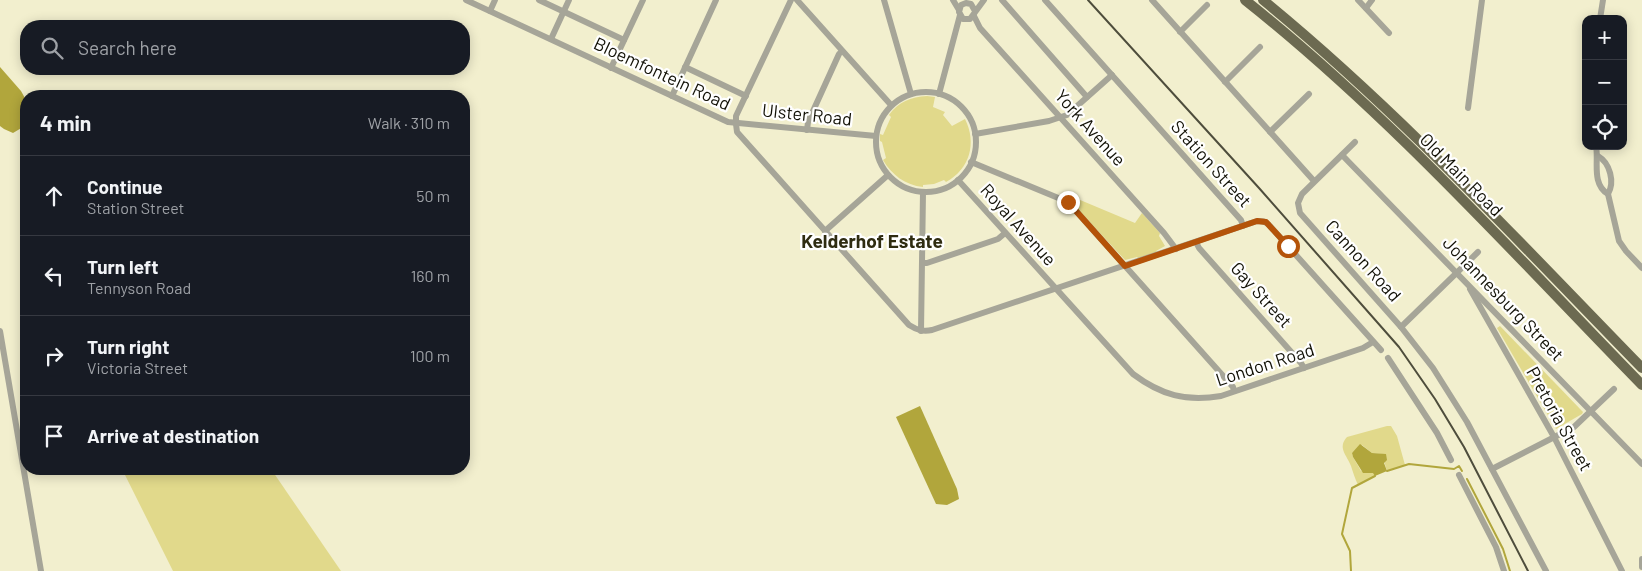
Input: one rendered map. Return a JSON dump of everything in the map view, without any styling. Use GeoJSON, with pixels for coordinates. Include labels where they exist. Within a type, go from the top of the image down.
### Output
{"type":"FeatureCollection","features":[{"type":"Feature","properties":{"kind":"main road","name":"Old Main Road"},"geometry":{"type":"LineString","coordinates":[[1245,0],[1331,72],[1381,118],[1642,385]]}},
{"type":"Feature","properties":{"kind":"main road","name":"Old Main Road"},"geometry":{"type":"LineString","coordinates":[[1264,0],[1339,63],[1389,110],[1467,187],[1642,368]]}},
{"type":"Feature","properties":{"kind":"street","name":"Bloemfontein Road"},"geometry":{"type":"LineString","coordinates":[[466,0],[728,122],[736,124],[737,132],[909,325],[921,331]]}},
{"type":"Feature","properties":{"kind":"street"},"geometry":{"type":"LineString","coordinates":[[490,11],[495,0]]}},
{"type":"Feature","properties":{"kind":"street","name":"Bloemfontein Road"},"geometry":{"type":"LineString","coordinates":[[539,0],[624,40]]}},
{"type":"Feature","properties":{"kind":"street"},"geometry":{"type":"LineString","coordinates":[[551,39],[569,0]]}},
{"type":"Feature","properties":{"kind":"street"},"geometry":{"type":"LineString","coordinates":[[611,68],[643,0]]}},
{"type":"Feature","properties":{"kind":"street"},"geometry":{"type":"LineString","coordinates":[[672,96],[716,0]]}},
{"type":"Feature","properties":{"kind":"street"},"geometry":{"type":"LineString","coordinates":[[736,124],[736,116],[791,0]]}},
{"type":"Feature","properties":{"kind":"street"},"geometry":{"type":"LineString","coordinates":[[797,0],[891,105]]}},
{"type":"Feature","properties":{"kind":"street"},"geometry":{"type":"LineString","coordinates":[[884,0],[911,94]]}},
{"type":"Feature","properties":{"kind":"street","name":"York Avenue"},"geometry":{"type":"LineString","coordinates":[[953,0],[1061,117],[1176,248]]}},
{"type":"Feature","properties":{"kind":"street"},"geometry":{"type":"LineString","coordinates":[[967,15],[984,0]]}},
{"type":"Feature","properties":{"kind":"street"},"geometry":{"type":"LineString","coordinates":[[1002,0],[1087,97]]}},
{"type":"Feature","properties":{"kind":"street","name":"Station Street"},"geometry":{"type":"LineString","coordinates":[[1045,0],[1241,220],[1243,226],[1257,221],[1266,222],[1381,350]]}},
{"type":"Feature","properties":{"kind":"street"},"geometry":{"type":"LineString","coordinates":[[1152,0],[1314,181]]}},
{"type":"Feature","properties":{"kind":"street"},"geometry":{"type":"LineString","coordinates":[[1358,0],[1389,32]]}},
{"type":"Feature","properties":{"kind":"street"},"geometry":{"type":"LineString","coordinates":[[1366,8],[1372,0]]}},
{"type":"Feature","properties":{"kind":"street"},"geometry":{"type":"LineString","coordinates":[[1468,108],[1482,0]]}},
{"type":"Feature","properties":{"kind":"street"},"geometry":{"type":"LineString","coordinates":[[1601,15],[1603,0]]}},
{"type":"Feature","properties":{"kind":"street"},"geometry":{"type":"LineString","coordinates":[[939,94],[956,33],[973,6],[967,2],[962,6],[967,15]]}},
{"type":"Feature","properties":{"kind":"street"},"geometry":{"type":"LineString","coordinates":[[1180,32],[1207,5]]}},
{"type":"Feature","properties":{"kind":"street"},"geometry":{"type":"LineString","coordinates":[[1225,82],[1260,47]]}},
{"type":"Feature","properties":{"kind":"street"},"geometry":{"type":"LineString","coordinates":[[807,130],[808,122],[842,50]]}},
{"type":"Feature","properties":{"kind":"street"},"geometry":{"type":"LineString","coordinates":[[685,67],[746,96]]}},
{"type":"Feature","properties":{"kind":"street"},"geometry":{"type":"LineString","coordinates":[[975,134],[1049,121],[1067,115],[1112,75]]}},
{"type":"Feature","properties":{"kind":"street"},"geometry":{"type":"LineString","coordinates":[[930,92],[954,100],[966,111],[973,126],[975,148],[971,162],[958,180],[938,190],[923,192],[904,186],[888,174],[879,160],[875,145],[880,120],[891,105],[904,96],[911,94],[930,92]]}},
{"type":"Feature","properties":{"kind":"street"},"geometry":{"type":"LineString","coordinates":[[1270,132],[1309,94]]}},
{"type":"Feature","properties":{"kind":"street","name":"Ulster Road"},"geometry":{"type":"LineString","coordinates":[[736,124],[876,136]]}},
{"type":"Feature","properties":{"kind":"street","name":"Cannon Road"},"geometry":{"type":"LineString","coordinates":[[1354,142],[1299,198],[1300,213],[1401,327],[1433,368],[1467,422],[1546,571]]}},
{"type":"Feature","properties":{"kind":"street"},"geometry":{"type":"LineString","coordinates":[[1597,150],[1598,176],[1602,190],[1608,194]]}},
{"type":"Feature","properties":{"kind":"street","name":"Johannesburg Street"},"geometry":{"type":"LineString","coordinates":[[1342,155],[1642,464]]}},
{"type":"Feature","properties":{"kind":"street"},"geometry":{"type":"LineString","coordinates":[[1598,156],[1605,161],[1610,174],[1612,184],[1608,194],[1619,241],[1642,268]]}},
{"type":"Feature","properties":{"kind":"street"},"geometry":{"type":"LineString","coordinates":[[971,162],[1068,202],[1233,387],[1234,391]]}},
{"type":"Feature","properties":{"kind":"street"},"geometry":{"type":"LineString","coordinates":[[825,230],[888,174]]}},
{"type":"Feature","properties":{"kind":"street","name":"Royal Avenue"},"geometry":{"type":"LineString","coordinates":[[958,180],[1056,288]]}},
{"type":"Feature","properties":{"kind":"street"},"geometry":{"type":"LineString","coordinates":[[923,192],[921,331],[932,330],[1243,226]]}},
{"type":"Feature","properties":{"kind":"street"},"geometry":{"type":"LineString","coordinates":[[922,263],[927,263],[998,239],[1005,233]]}},
{"type":"Feature","properties":{"kind":"street","name":"Gay Street"},"geometry":{"type":"LineString","coordinates":[[1196,242],[1199,248],[1301,362],[1304,368]]}},
{"type":"Feature","properties":{"kind":"street"},"geometry":{"type":"LineString","coordinates":[[1401,327],[1478,252]]}},
{"type":"Feature","properties":{"kind":"street","name":"Pretoria Street"},"geometry":{"type":"LineString","coordinates":[[1467,284],[1554,437],[1622,571]]}},
{"type":"Feature","properties":{"kind":"street","name":"London Road"},"geometry":{"type":"LineString","coordinates":[[1056,288],[1133,374],[1146,383],[1169,394],[1185,398],[1210,398],[1234,391],[1367,347],[1373,342]]}},
{"type":"Feature","properties":{"kind":"street"},"geometry":{"type":"LineString","coordinates":[[1490,326],[1500,318]]}},
{"type":"Feature","properties":{"kind":"street"},"geometry":{"type":"LineString","coordinates":[[0,332],[20,452]]}},
{"type":"Feature","properties":{"kind":"street"},"geometry":{"type":"LineString","coordinates":[[1388,358],[1437,433],[1451,460]]}},
{"type":"Feature","properties":{"kind":"street"},"geometry":{"type":"LineString","coordinates":[[1492,469],[1574,427],[1614,389]]}},
{"type":"Feature","properties":{"kind":"street"},"geometry":{"type":"LineString","coordinates":[[24,475],[40,571]]}},
{"type":"Feature","properties":{"kind":"street"},"geometry":{"type":"LineString","coordinates":[[1459,475],[1496,547],[1504,571]]}},
{"type":"Feature","properties":{"kind":"street"},"geometry":{"type":"LineString","coordinates":[[1642,559],[1642,566]]}},
{"type":"Feature","properties":{"kind":"shaded area"},"geometry":{"type":"Polygon","coordinates":[[[0,67],[20,90],[20,129],[13,133],[0,126],[0,67]]]}},
{"type":"Feature","properties":{"kind":"shaded area"},"geometry":{"type":"Polygon","coordinates":[[[927,96],[935,97],[933,107],[945,112],[943,115],[952,126],[965,119],[969,128],[971,146],[966,163],[954,177],[946,182],[944,180],[934,184],[923,185],[923,187],[905,182],[891,170],[883,160],[886,158],[882,142],[880,141],[880,134],[883,135],[891,117],[889,115],[896,107],[910,99],[927,96]]]}},
{"type":"Feature","properties":{"kind":"shaded area"},"geometry":{"type":"Polygon","coordinates":[[[1073,197],[1135,223],[1142,213],[1160,233],[1159,236],[1165,246],[1157,252],[1125,260],[1071,202],[1073,197]]]}},
{"type":"Feature","properties":{"kind":"shaded area"},"geometry":{"type":"Polygon","coordinates":[[[1500,326],[1583,412],[1582,414],[1556,429],[1497,328],[1500,326]]]}},
{"type":"Feature","properties":{"kind":"shaded area"},"geometry":{"type":"Polygon","coordinates":[[[920,406],[957,489],[959,499],[947,505],[936,504],[896,417],[920,406]]]}},
{"type":"Feature","properties":{"kind":"shaded area"},"geometry":{"type":"Polygon","coordinates":[[[1391,426],[1397,436],[1405,465],[1387,471],[1382,454],[1372,453],[1362,445],[1352,453],[1353,457],[1361,471],[1374,473],[1375,476],[1358,485],[1344,452],[1344,441],[1347,437],[1391,426]]]}},
{"type":"Feature","properties":{"kind":"shaded area"},"geometry":{"type":"Polygon","coordinates":[[[1360,444],[1372,453],[1386,454],[1387,460],[1384,463],[1387,471],[1375,476],[1373,473],[1363,473],[1352,453],[1360,444]]]}},
{"type":"Feature","properties":{"kind":"shaded area"},"geometry":{"type":"Polygon","coordinates":[[[125,475],[275,475],[341,571],[173,571],[125,475]]]}},
{"type":"Feature","properties":{"kind":"waterway"},"geometry":{"type":"LineString","coordinates":[[1387,471],[1409,464],[1454,469],[1459,466],[1462,471]]}},
{"type":"Feature","properties":{"kind":"waterway"},"geometry":{"type":"LineString","coordinates":[[1351,571],[1350,551],[1342,534],[1352,488],[1375,476]]}},
{"type":"Feature","properties":{"kind":"waterway"},"geometry":{"type":"LineString","coordinates":[[1467,479],[1503,549],[1510,571]]}},
{"type":"Feature","properties":{"kind":"railway"},"geometry":{"type":"LineString","coordinates":[[1088,0],[1259,188],[1399,347],[1435,399],[1464,447],[1528,571]]}},
{"type":"Feature","properties":{"kind":"district","name":"Kelderhof Estate"},"geometry":{"type":"Point","coordinates":[872,241]}},
{"type":"Feature","properties":{"kind":"route"},"geometry":{"type":"LineString","coordinates":[[1068,202],[1125,266],[1257,221],[1266,222],[1288,246]]}}]}
